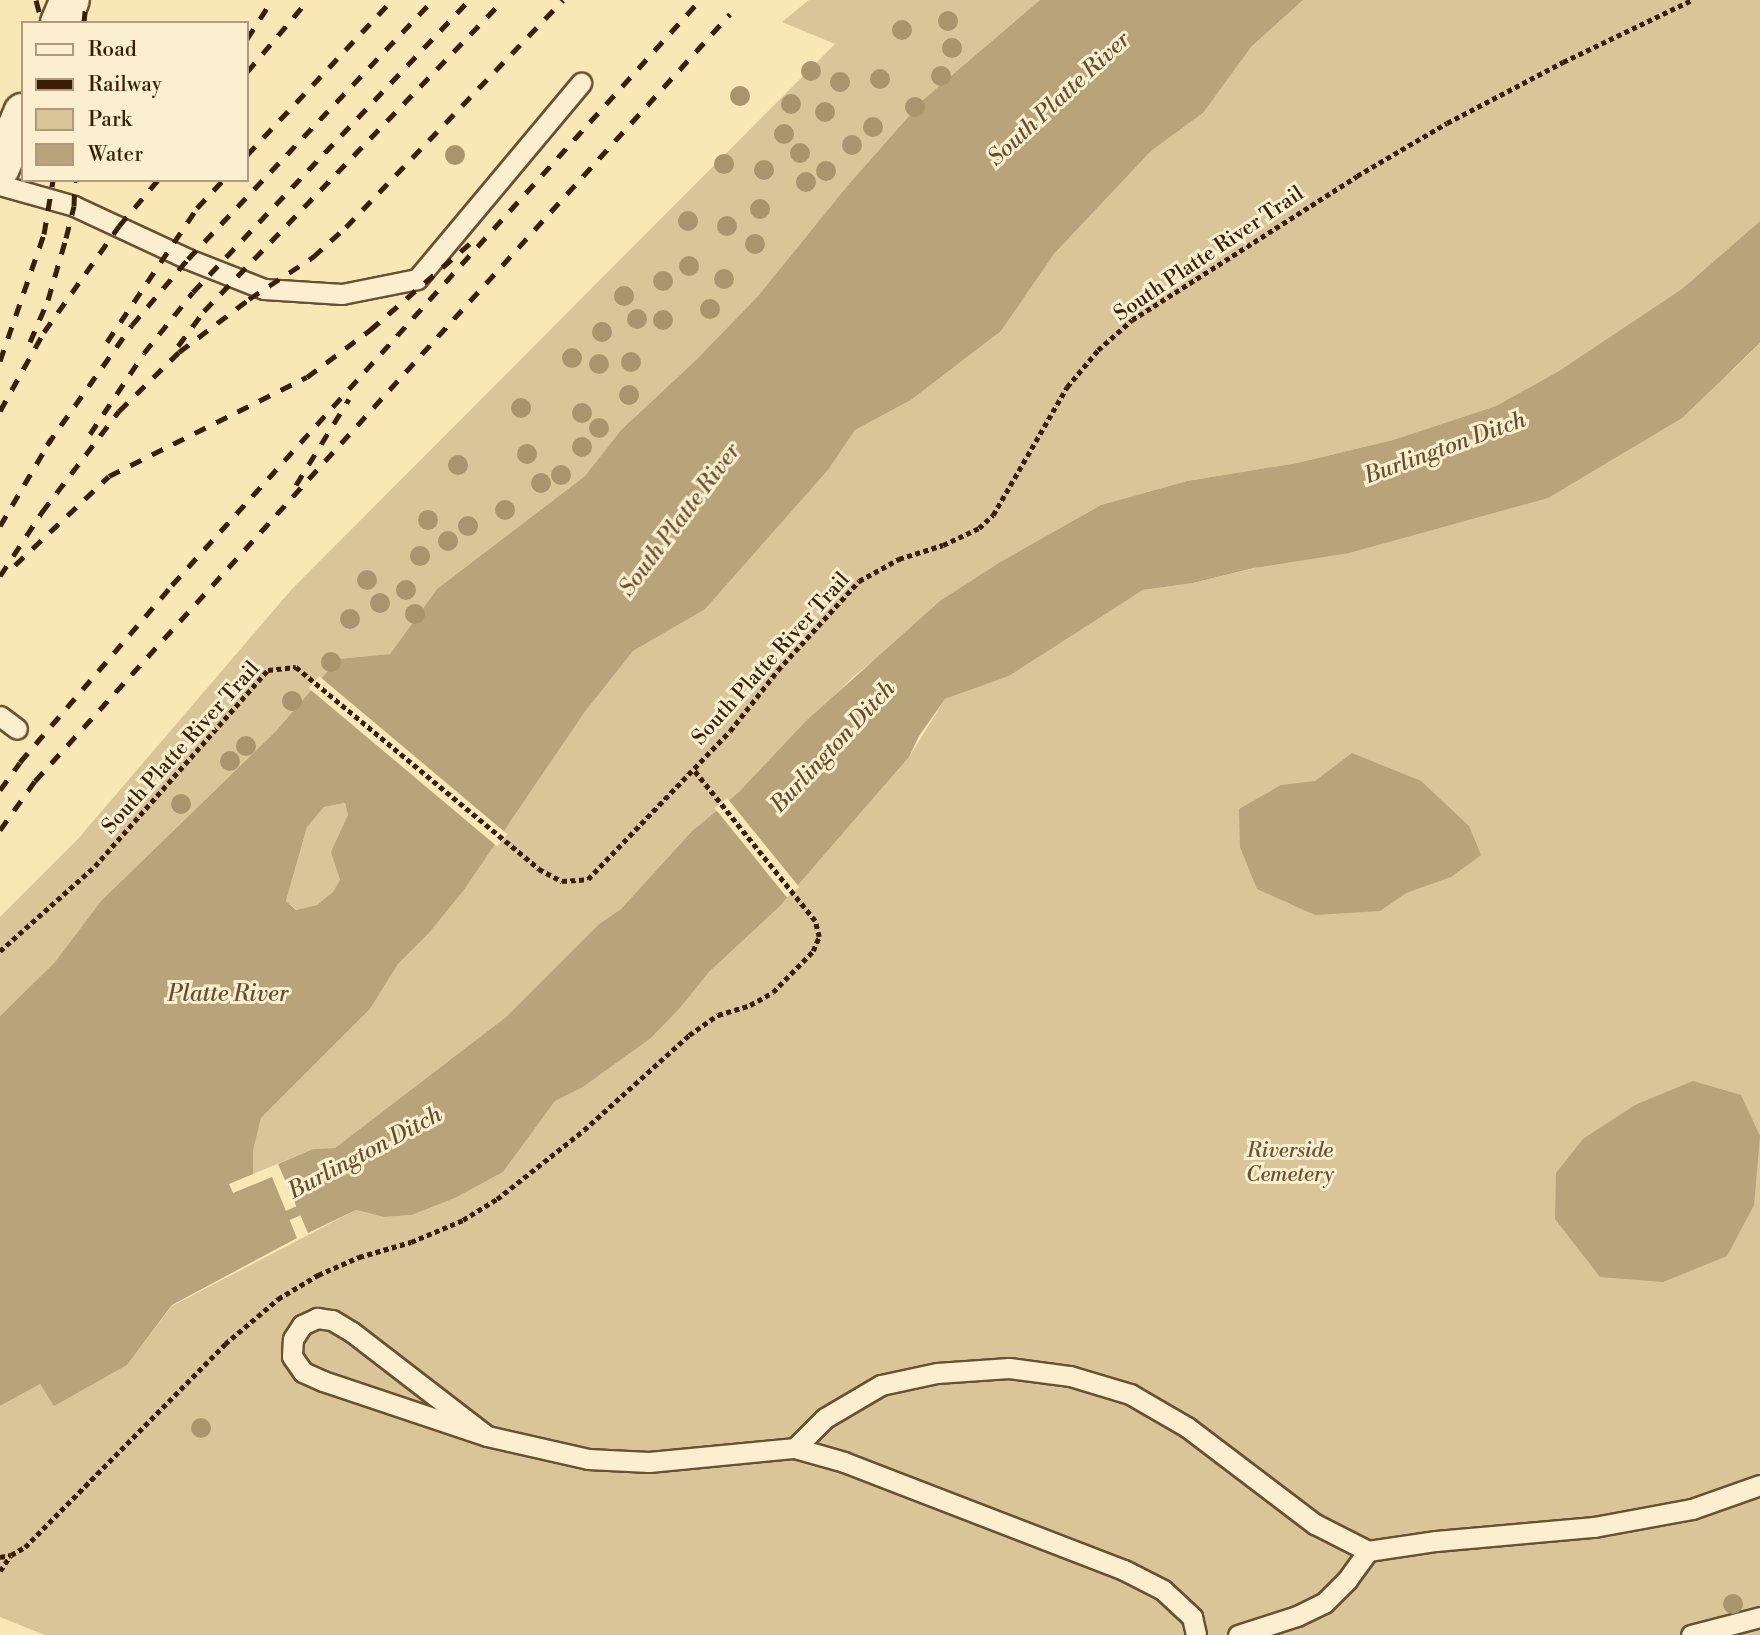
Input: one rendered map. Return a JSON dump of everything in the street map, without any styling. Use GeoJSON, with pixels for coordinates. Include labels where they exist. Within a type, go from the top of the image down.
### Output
{"type":"FeatureCollection","features":[{"type":"Feature","properties":{"kind":"street"},"geometry":{"type":"LineString","coordinates":[[61,21],[70,0]]}},
{"type":"Feature","properties":{"kind":"street"},"geometry":{"type":"LineString","coordinates":[[0,168],[21,118]]}},
{"type":"Feature","properties":{"kind":"lane"},"geometry":{"type":"LineString","coordinates":[[0,185],[74,206],[188,260],[264,289],[342,294],[417,279],[581,83]]}},
{"type":"Feature","properties":{"kind":"lane"},"geometry":{"type":"LineString","coordinates":[[0,716],[18,729]]}},
{"type":"Feature","properties":{"kind":"lane"},"geometry":{"type":"LineString","coordinates":[[487,1436],[352,1332],[332,1320],[317,1318],[302,1325],[293,1339],[292,1356],[303,1372],[313,1377],[487,1436],[588,1459],[649,1462],[796,1448],[844,1462],[1124,1570],[1163,1590],[1192,1618],[1196,1635]]}},
{"type":"Feature","properties":{"kind":"lane"},"geometry":{"type":"LineString","coordinates":[[796,1448],[825,1418],[881,1385],[937,1373],[1009,1368],[1070,1376],[1130,1394],[1187,1427],[1315,1524],[1368,1551],[1436,1541],[1594,1527],[1692,1509],[1760,1485]]}},
{"type":"Feature","properties":{"kind":"lane"},"geometry":{"type":"LineString","coordinates":[[1238,1635],[1297,1616],[1324,1603],[1347,1580],[1368,1551]]}},
{"type":"Feature","properties":{"kind":"lane"},"geometry":{"type":"LineString","coordinates":[[1691,1635],[1760,1617]]}},
{"type":"Feature","properties":{"kind":"path","name":"South Platte River Trail"},"geometry":{"type":"LineString","coordinates":[[0,951],[95,866],[268,670],[296,667],[539,869],[562,881],[588,879],[730,732],[778,670],[859,581],[899,559],[943,545],[979,528],[993,515],[1067,387],[1098,350],[1132,320],[1357,176],[1447,123],[1563,62],[1692,0]]}},
{"type":"Feature","properties":{"kind":"path"},"geometry":{"type":"LineString","coordinates":[[0,1557],[11,1555],[25,1546],[225,1344],[278,1298],[318,1275],[359,1257],[411,1242],[463,1220],[497,1199],[584,1130],[689,1035],[718,1015],[750,1005],[773,992],[813,951],[819,937],[815,921],[694,769]]}},
{"type":"Feature","properties":{"kind":"path"},"geometry":{"type":"LineString","coordinates":[[0,1571],[11,1555]]}},
{"type":"Feature","properties":{"kind":"green space"},"geometry":{"type":"Polygon","coordinates":[[[809,0],[1040,0],[924,99],[848,185],[758,296],[696,360],[621,430],[585,476],[437,589],[390,654],[338,659],[276,731],[101,901],[55,962],[0,1016],[0,917],[77,840],[292,589],[835,44],[782,22],[809,0]]]}},
{"type":"Feature","properties":{"kind":"green space"},"geometry":{"type":"Polygon","coordinates":[[[1303,0],[1760,0],[1760,221],[1682,289],[1559,371],[1496,406],[1393,440],[1297,463],[1187,481],[1101,505],[1002,561],[853,677],[739,792],[692,831],[621,909],[599,924],[506,1017],[335,1148],[313,1149],[253,1174],[253,1151],[261,1118],[370,1009],[398,964],[429,933],[464,890],[584,713],[633,651],[705,608],[828,470],[855,430],[911,400],[1001,331],[1054,254],[1151,151],[1203,113],[1252,46],[1303,0]]]}},
{"type":"Feature","properties":{"kind":"green space","name":"Riverside Cemetery"},"geometry":{"type":"Polygon","coordinates":[[[1760,343],[1760,1635],[45,1635],[0,1617],[0,1406],[40,1384],[54,1405],[127,1365],[172,1306],[356,1210],[384,1217],[412,1215],[455,1198],[503,1172],[555,1101],[583,1087],[651,1038],[709,972],[779,907],[909,757],[945,699],[1009,676],[1143,590],[1193,583],[1548,498],[1734,369],[1760,343]]]}},
{"type":"Feature","properties":{"kind":"green space"},"geometry":{"type":"Polygon","coordinates":[[[345,803],[348,815],[337,868],[340,880],[333,893],[317,905],[297,910],[286,901],[307,827],[324,807],[345,803]]]}},
{"type":"Feature","properties":{"kind":"water","name":"Platte River"},"geometry":{"type":"Polygon","coordinates":[[[1040,0],[1303,0],[1252,46],[1203,113],[1151,151],[1054,254],[1001,331],[911,400],[855,430],[828,470],[705,609],[633,651],[584,713],[464,890],[429,933],[398,964],[370,1009],[261,1118],[253,1151],[253,1174],[229,1184],[233,1193],[272,1177],[297,1238],[172,1305],[127,1365],[54,1406],[40,1384],[0,1406],[0,1016],[55,962],[101,901],[276,731],[338,659],[390,654],[437,589],[585,476],[621,430],[696,360],[758,296],[848,185],[924,99],[1040,0]],[[345,803],[324,807],[307,827],[286,901],[296,910],[317,905],[333,892],[340,880],[331,852],[348,815],[345,803]]]}},
{"type":"Feature","properties":{"kind":"water"},"geometry":{"type":"Polygon","coordinates":[[[1760,221],[1760,343],[1682,418],[1548,498],[1349,553],[1143,590],[1009,676],[945,699],[919,736],[909,757],[779,907],[709,972],[651,1038],[583,1087],[555,1101],[503,1172],[455,1198],[412,1215],[384,1217],[356,1210],[308,1233],[278,1164],[313,1149],[335,1148],[506,1017],[599,924],[621,909],[692,831],[739,792],[806,721],[940,601],[1002,561],[1101,505],[1187,481],[1297,463],[1393,440],[1496,406],[1559,371],[1682,289],[1760,221]]]}},
{"type":"Feature","properties":{"kind":"water"},"geometry":{"type":"Polygon","coordinates":[[[1352,753],[1421,781],[1469,826],[1481,855],[1451,877],[1406,893],[1380,911],[1315,915],[1257,889],[1240,847],[1239,809],[1281,785],[1315,781],[1352,753]]]}},
{"type":"Feature","properties":{"kind":"water"},"geometry":{"type":"Polygon","coordinates":[[[1693,1081],[1741,1095],[1760,1136],[1754,1205],[1727,1256],[1663,1282],[1600,1277],[1555,1219],[1556,1173],[1583,1139],[1635,1105],[1693,1081]]]}},
{"type":"Feature","properties":{"kind":"pier"},"geometry":{"type":"Polygon","coordinates":[[[319,676],[507,834],[497,846],[309,688],[319,676]]]}},
{"type":"Feature","properties":{"kind":"pier"},"geometry":{"type":"Polygon","coordinates":[[[727,798],[799,887],[787,897],[715,808],[727,798]]]}},
{"type":"Feature","properties":{"kind":"waterway","name":"Burlington Ditch"},"geometry":{"type":"LineString","coordinates":[[277,1220],[308,1207]]}},
{"type":"Feature","properties":{"kind":"railway"},"geometry":{"type":"LineString","coordinates":[[36,0],[41,21]]}},
{"type":"Feature","properties":{"kind":"railway"},"geometry":{"type":"LineString","coordinates":[[84,21],[86,0]]}},
{"type":"Feature","properties":{"kind":"railway"},"geometry":{"type":"LineString","coordinates":[[248,37],[272,0]]}},
{"type":"Feature","properties":{"kind":"railway"},"geometry":{"type":"LineString","coordinates":[[248,71],[308,0]]}},
{"type":"Feature","properties":{"kind":"railway"},"geometry":{"type":"LineString","coordinates":[[248,154],[392,0]]}},
{"type":"Feature","properties":{"kind":"railway"},"geometry":{"type":"LineString","coordinates":[[47,445],[132,325],[188,259],[433,0]]}},
{"type":"Feature","properties":{"kind":"railway"},"geometry":{"type":"LineString","coordinates":[[90,434],[144,353],[193,292],[469,0]]}},
{"type":"Feature","properties":{"kind":"railway"},"geometry":{"type":"LineString","coordinates":[[178,346],[204,311],[503,0]]}},
{"type":"Feature","properties":{"kind":"railway"},"geometry":{"type":"LineString","coordinates":[[0,576],[42,512],[119,411],[179,352],[249,299],[313,257],[346,227],[563,0]]}},
{"type":"Feature","properties":{"kind":"railway"},"geometry":{"type":"LineString","coordinates":[[0,790],[20,762],[172,585],[700,0]]}},
{"type":"Feature","properties":{"kind":"railway"},"geometry":{"type":"LineString","coordinates":[[0,830],[35,781],[730,14]]}},
{"type":"Feature","properties":{"kind":"railway"},"geometry":{"type":"LineString","coordinates":[[0,361],[44,234],[53,182]]}},
{"type":"Feature","properties":{"kind":"railway"},"geometry":{"type":"LineString","coordinates":[[30,342],[48,300],[66,238],[74,206],[75,182]]}},
{"type":"Feature","properties":{"kind":"railway"},"geometry":{"type":"LineString","coordinates":[[0,411],[44,332],[119,226],[156,182]]}},
{"type":"Feature","properties":{"kind":"railway"},"geometry":{"type":"LineString","coordinates":[[107,342],[197,208],[221,182]]}},
{"type":"Feature","properties":{"kind":"railway"},"geometry":{"type":"LineString","coordinates":[[15,565],[109,476],[307,377],[370,330],[474,240]]}},
{"type":"Feature","properties":{"kind":"railway"},"geometry":{"type":"LineString","coordinates":[[296,485],[349,399]]}},
{"type":"Feature","properties":{"kind":"railway"},"geometry":{"type":"LineString","coordinates":[[0,526],[51,439]]}},
{"type":"Feature","properties":{"kind":"water label","name":"South Platte River"},"geometry":{"type":"Point","coordinates":[1059,99]}},
{"type":"Feature","properties":{"kind":"water label","name":"South Platte River"},"geometry":{"type":"Point","coordinates":[680,520]}}]}
